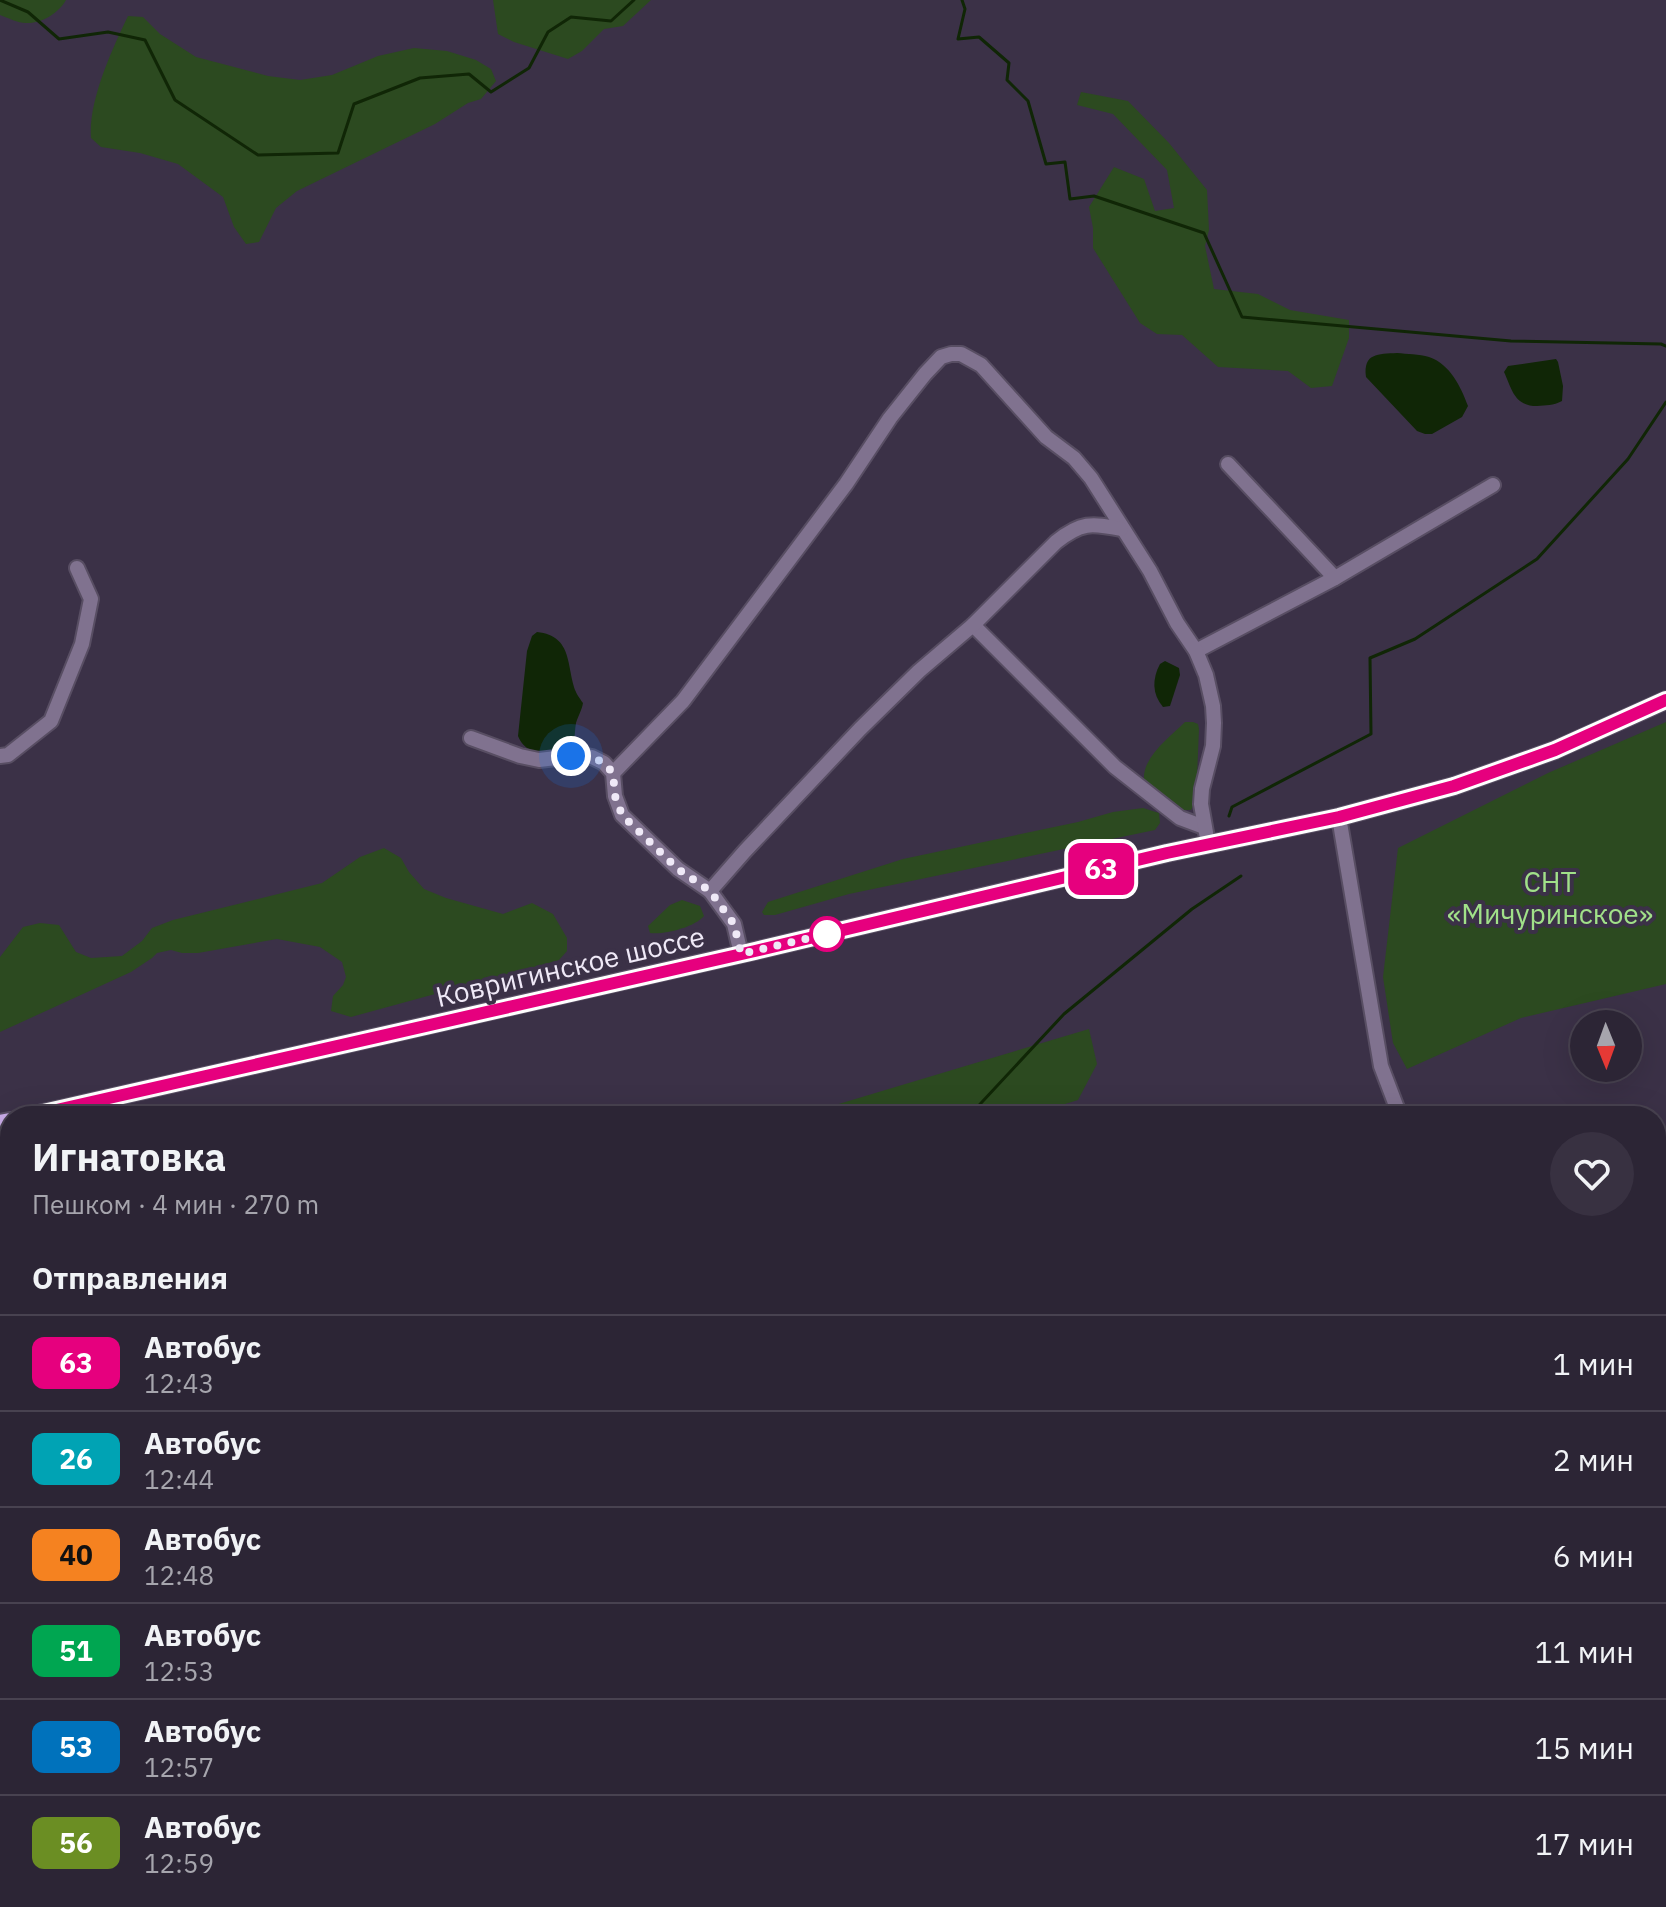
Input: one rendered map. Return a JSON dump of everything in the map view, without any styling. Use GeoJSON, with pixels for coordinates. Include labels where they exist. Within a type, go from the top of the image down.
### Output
{"type":"FeatureCollection","features":[{"type":"Feature","properties":{"kind":"main road"},"geometry":{"type":"LineString","coordinates":[[1339,817],[1468,781],[1555,750],[1666,700]]}},
{"type":"Feature","properties":{"kind":"main road","name":"Ковригинское шоссе"},"geometry":{"type":"LineString","coordinates":[[96,1106],[1167,853],[1339,817]]}},
{"type":"Feature","properties":{"kind":"street"},"geometry":{"type":"LineString","coordinates":[[613,773],[683,701],[846,484],[890,418],[941,357],[961,354],[981,365],[1046,437],[1074,458],[1091,478],[1196,651],[1206,675],[1213,706],[1213,746],[1202,789],[1208,844]]}},
{"type":"Feature","properties":{"kind":"street"},"geometry":{"type":"LineString","coordinates":[[1228,464],[1335,578]]}},
{"type":"Feature","properties":{"kind":"street"},"geometry":{"type":"LineString","coordinates":[[1196,651],[1335,578],[1493,485]]}},
{"type":"Feature","properties":{"kind":"street"},"geometry":{"type":"LineString","coordinates":[[710,891],[860,729],[919,671],[973,625],[1056,542],[1071,530],[1085,525],[1121,529]]}},
{"type":"Feature","properties":{"kind":"street"},"geometry":{"type":"LineString","coordinates":[[0,756],[8,755],[51,721],[82,644],[91,599],[77,568]]}},
{"type":"Feature","properties":{"kind":"street"},"geometry":{"type":"LineString","coordinates":[[973,625],[1115,767],[1180,818],[1204,827]]}},
{"type":"Feature","properties":{"kind":"street"},"geometry":{"type":"LineString","coordinates":[[471,738],[539,760],[571,756],[592,757],[604,763],[613,773],[615,796],[622,815],[678,869],[710,891],[734,924],[741,954]]}},
{"type":"Feature","properties":{"kind":"street"},"geometry":{"type":"LineString","coordinates":[[1339,817],[1381,1066],[1397,1106]]}},
{"type":"Feature","properties":{"kind":"green space"},"geometry":{"type":"Polygon","coordinates":[[[0,0],[66,0],[49,17],[26,23],[0,15],[0,0]]]}},
{"type":"Feature","properties":{"kind":"green space"},"geometry":{"type":"Polygon","coordinates":[[[493,0],[651,0],[623,26],[604,29],[582,51],[568,59],[498,34],[493,0]]]}},
{"type":"Feature","properties":{"kind":"green space"},"geometry":{"type":"Polygon","coordinates":[[[128,16],[143,17],[160,34],[196,57],[268,76],[300,80],[332,75],[378,56],[414,48],[447,51],[476,60],[491,69],[496,81],[481,99],[297,191],[276,208],[259,242],[246,244],[234,227],[223,197],[178,164],[140,153],[101,147],[91,138],[97,92],[128,16]]]}},
{"type":"Feature","properties":{"kind":"green space"},"geometry":{"type":"Polygon","coordinates":[[[1081,92],[1128,101],[1169,143],[1207,190],[1209,230],[1205,246],[1214,289],[1258,294],[1290,310],[1349,320],[1349,338],[1332,386],[1311,388],[1288,371],[1218,367],[1182,335],[1157,334],[1140,323],[1093,248],[1089,207],[1114,167],[1144,179],[1155,211],[1174,208],[1167,170],[1113,114],[1077,105],[1081,92]]]}},
{"type":"Feature","properties":{"kind":"green space"},"geometry":{"type":"Polygon","coordinates":[[[1185,722],[1198,724],[1199,729],[1196,801],[1191,810],[1184,810],[1144,780],[1152,755],[1185,722]]]}},
{"type":"Feature","properties":{"kind":"green space","name":"СНТ «Мичуринское»"},"geometry":{"type":"Polygon","coordinates":[[[1666,722],[1666,984],[1521,1018],[1407,1069],[1393,1043],[1383,977],[1398,848],[1548,773],[1666,722]]]}},
{"type":"Feature","properties":{"kind":"green space"},"geometry":{"type":"Polygon","coordinates":[[[1143,808],[1159,813],[1160,823],[1155,830],[849,894],[775,915],[764,915],[762,912],[768,902],[903,859],[1143,808]]]}},
{"type":"Feature","properties":{"kind":"green space"},"geometry":{"type":"Polygon","coordinates":[[[384,848],[401,858],[424,889],[446,898],[503,914],[532,903],[553,914],[567,938],[567,951],[559,960],[351,1017],[331,1011],[333,996],[346,977],[342,962],[320,947],[277,939],[198,953],[171,950],[157,953],[131,972],[0,1032],[0,957],[23,927],[40,923],[59,925],[76,952],[91,958],[122,956],[142,941],[152,928],[322,883],[360,857],[384,848]]]}},
{"type":"Feature","properties":{"kind":"green space"},"geometry":{"type":"Polygon","coordinates":[[[682,900],[700,906],[704,916],[694,924],[679,929],[650,933],[648,926],[670,905],[682,900]]]}},
{"type":"Feature","properties":{"kind":"green space"},"geometry":{"type":"Polygon","coordinates":[[[1089,1029],[1097,1064],[1078,1100],[1058,1106],[832,1106],[1089,1029]]]}},
{"type":"Feature","properties":{"kind":"shaded area"},"geometry":{"type":"Polygon","coordinates":[[[1397,353],[1429,357],[1443,365],[1458,384],[1468,406],[1462,417],[1432,434],[1417,431],[1366,377],[1369,359],[1397,353]]]}},
{"type":"Feature","properties":{"kind":"shaded area"},"geometry":{"type":"Polygon","coordinates":[[[1556,359],[1563,386],[1562,401],[1537,406],[1519,400],[1504,372],[1508,366],[1556,359]]]}},
{"type":"Feature","properties":{"kind":"shaded area"},"geometry":{"type":"Polygon","coordinates":[[[537,632],[549,635],[563,646],[576,692],[583,703],[570,751],[533,751],[518,736],[527,651],[532,636],[537,632]]]}},
{"type":"Feature","properties":{"kind":"shaded area"},"geometry":{"type":"Polygon","coordinates":[[[1165,661],[1179,668],[1180,675],[1170,706],[1163,707],[1155,692],[1155,681],[1160,664],[1165,661]]]}},
{"type":"Feature","properties":{"kind":"waterway"},"geometry":{"type":"LineString","coordinates":[[0,0],[28,12],[59,39],[108,32],[145,40],[175,100],[258,155],[338,153],[354,104],[420,78],[469,74],[491,92],[529,68],[548,32],[571,17],[611,21],[634,0]]}},
{"type":"Feature","properties":{"kind":"waterway"},"geometry":{"type":"LineString","coordinates":[[962,0],[965,9],[958,39],[979,37],[1009,63],[1007,80],[1028,101],[1046,164],[1065,162],[1070,199],[1094,196],[1204,233],[1242,317],[1511,341],[1666,346]]}},
{"type":"Feature","properties":{"kind":"waterway"},"geometry":{"type":"LineString","coordinates":[[1229,816],[1232,807],[1371,734],[1370,658],[1415,639],[1537,559],[1628,459],[1666,402]]}},
{"type":"Feature","properties":{"kind":"waterway"},"geometry":{"type":"LineString","coordinates":[[978,1106],[1064,1014],[1192,909],[1241,876]]}},
{"type":"Feature","properties":{"kind":"bus line","name":"63"},"geometry":{"type":"LineString","coordinates":[[74,1106],[755,951],[1167,853],[1339,817],[1454,786],[1530,759],[1666,700]]}},
{"type":"Feature","properties":{"kind":"route"},"geometry":{"type":"LineString","coordinates":[[571,756],[592,757],[604,763],[613,773],[617,806],[622,815],[678,869],[710,891],[734,924],[741,954],[839,931],[827,934]]}}]}
